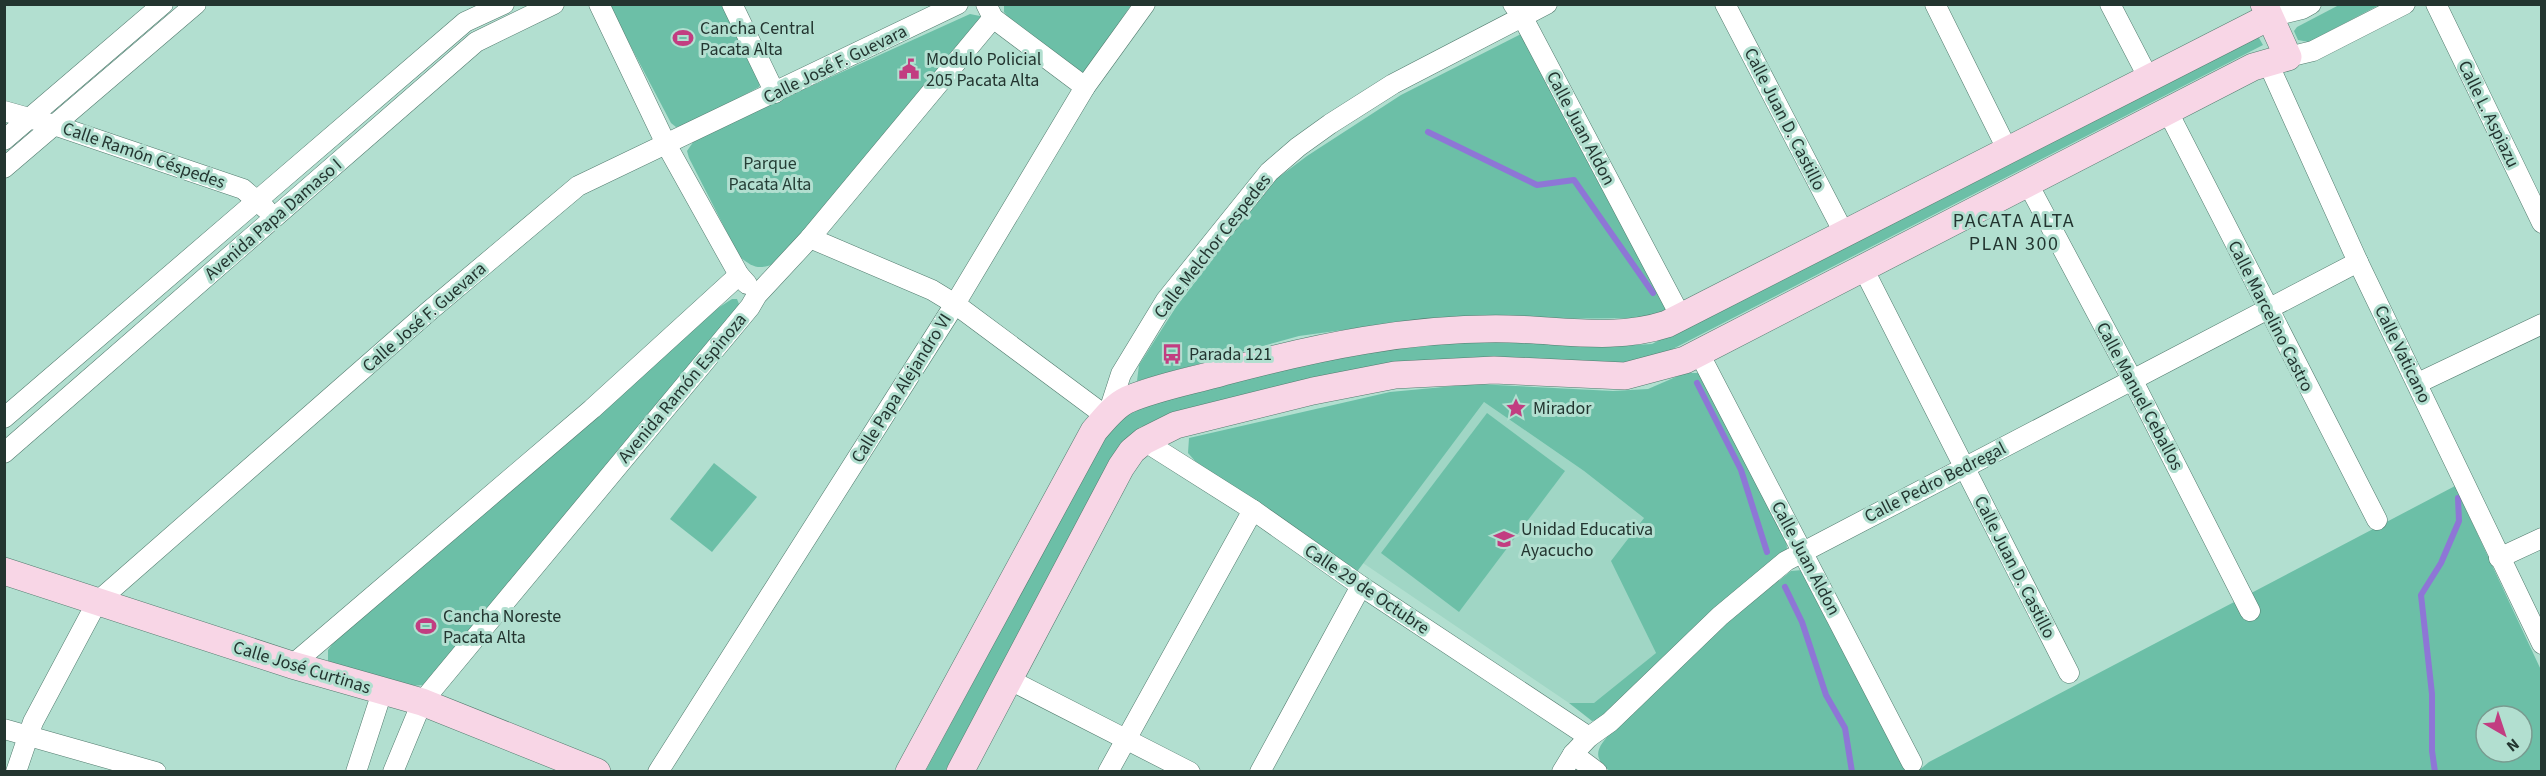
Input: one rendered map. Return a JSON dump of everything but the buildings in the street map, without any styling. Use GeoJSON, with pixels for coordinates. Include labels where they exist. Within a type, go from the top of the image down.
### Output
{"type":"FeatureCollection","features":[{"type":"Feature","properties":{"kind":"street"},"geometry":{"type":"LineString","coordinates":[[4,141],[163,4]]}},
{"type":"Feature","properties":{"kind":"street"},"geometry":{"type":"LineString","coordinates":[[4,168],[196,4]]}},
{"type":"Feature","properties":{"kind":"street","name":"Avenida Papa Damaso I"},"geometry":{"type":"LineString","coordinates":[[4,418],[465,22],[504,4]]}},
{"type":"Feature","properties":{"kind":"street","name":"Avenida Papa Damaso I"},"geometry":{"type":"LineString","coordinates":[[4,453],[476,42],[554,4]]}},
{"type":"Feature","properties":{"kind":"street"},"geometry":{"type":"LineString","coordinates":[[599,4],[666,144],[739,275],[756,295]]}},
{"type":"Feature","properties":{"kind":"street"},"geometry":{"type":"LineString","coordinates":[[732,4],[775,93]]}},
{"type":"Feature","properties":{"kind":"street","name":"Calle José F. Guevara"},"geometry":{"type":"LineString","coordinates":[[16,771],[33,722],[97,602],[429,312],[578,186],[958,4]]}},
{"type":"Feature","properties":{"kind":"street","name":"Calle Papa Alejandro VI"},"geometry":{"type":"LineString","coordinates":[[658,771],[955,304],[1086,87],[1145,4]]}},
{"type":"Feature","properties":{"kind":"street","name":"Calle Melchor Cespedes"},"geometry":{"type":"LineString","coordinates":[[1107,417],[1121,374],[1166,300],[1269,171],[1330,124],[1393,84],[1518,11],[1547,4]]}},
{"type":"Feature","properties":{"kind":"street","name":"Calle Juan D. Castillo"},"geometry":{"type":"LineString","coordinates":[[1725,4],[1844,233]]}},
{"type":"Feature","properties":{"kind":"street"},"geometry":{"type":"LineString","coordinates":[[1935,4],[2007,149]]}},
{"type":"Feature","properties":{"kind":"street"},"geometry":{"type":"LineString","coordinates":[[2110,4],[2148,77]]}},
{"type":"Feature","properties":{"kind":"street"},"geometry":{"type":"LineString","coordinates":[[909,771],[1094,431],[1125,401],[1290,354],[1361,340],[1432,331],[1499,329],[1600,335],[1644,331],[1681,317],[2148,77],[2266,11],[2302,9],[2311,4]]}},
{"type":"Feature","properties":{"kind":"street"},"geometry":{"type":"LineString","coordinates":[[960,771],[1121,467],[1131,451],[1144,441],[1176,425],[1313,391],[1395,375],[1494,370],[1624,376],[1654,370],[1699,353],[2026,182],[2253,67],[2313,51],[2405,4]]}},
{"type":"Feature","properties":{"kind":"street","name":"Calle L. Aspiazu"},"geometry":{"type":"LineString","coordinates":[[2436,4],[2541,223]]}},
{"type":"Feature","properties":{"kind":"street"},"geometry":{"type":"LineString","coordinates":[[989,11],[1086,87]]}},
{"type":"Feature","properties":{"kind":"street","name":"Avenida Ramón Espinoza"},"geometry":{"type":"LineString","coordinates":[[393,771],[422,702],[662,410],[750,307],[756,295],[810,238],[989,11]]}},
{"type":"Feature","properties":{"kind":"street","name":"Calle Juan Aldon"},"geometry":{"type":"LineString","coordinates":[[1518,11],[1681,317]]}},
{"type":"Feature","properties":{"kind":"street","name":"Calle Vaticano"},"geometry":{"type":"LineString","coordinates":[[2266,11],[2278,60],[2358,262],[2418,383],[2541,644]]}},
{"type":"Feature","properties":{"kind":"street","name":"Calle Marcelino Castro"},"geometry":{"type":"LineString","coordinates":[[2167,110],[2377,520]]}},
{"type":"Feature","properties":{"kind":"street","name":"Calle Ramón Céspedes"},"geometry":{"type":"LineString","coordinates":[[4,111],[54,124],[243,189],[274,218]]}},
{"type":"Feature","properties":{"kind":"street","name":"Calle Manuel Ceballos"},"geometry":{"type":"LineString","coordinates":[[2026,182],[2132,379],[2250,611]]}},
{"type":"Feature","properties":{"kind":"street"},"geometry":{"type":"LineString","coordinates":[[810,238],[932,290],[955,304],[1107,417]]}},
{"type":"Feature","properties":{"kind":"street","name":"Calle Pedro Bedregal"},"geometry":{"type":"LineString","coordinates":[[1562,771],[1573,754],[1589,738],[1610,722],[1720,616],[1802,550],[2358,262]]}},
{"type":"Feature","properties":{"kind":"street","name":"Calle Juan D. Castillo"},"geometry":{"type":"LineString","coordinates":[[1863,268],[2069,673]]}},
{"type":"Feature","properties":{"kind":"street","name":"Avenida Ramón Espinoza"},"geometry":{"type":"LineString","coordinates":[[292,665],[592,408],[739,275]]}},
{"type":"Feature","properties":{"kind":"street"},"geometry":{"type":"LineString","coordinates":[[2418,383],[2541,324]]}},
{"type":"Feature","properties":{"kind":"street","name":"Calle Juan Aldon"},"geometry":{"type":"LineString","coordinates":[[1699,353],[1912,763]]}},
{"type":"Feature","properties":{"kind":"street","name":"Calle 29 de Octubre"},"geometry":{"type":"LineString","coordinates":[[1144,441],[1253,510],[1361,586],[1589,738]]}},
{"type":"Feature","properties":{"kind":"street"},"geometry":{"type":"LineString","coordinates":[[1108,771],[1253,510]]}},
{"type":"Feature","properties":{"kind":"street"},"geometry":{"type":"LineString","coordinates":[[2499,558],[2541,538]]}},
{"type":"Feature","properties":{"kind":"street","name":"Calle José Curtinas"},"geometry":{"type":"LineString","coordinates":[[4,571],[292,665],[422,702],[597,771]]}},
{"type":"Feature","properties":{"kind":"street"},"geometry":{"type":"LineString","coordinates":[[1260,771],[1361,586]]}},
{"type":"Feature","properties":{"kind":"street"},"geometry":{"type":"LineString","coordinates":[[1008,680],[1190,771]]}},
{"type":"Feature","properties":{"kind":"street"},"geometry":{"type":"LineString","coordinates":[[356,771],[382,692]]}},
{"type":"Feature","properties":{"kind":"street"},"geometry":{"type":"LineString","coordinates":[[4,729],[156,771]]}},
{"type":"Feature","properties":{"kind":"street"},"geometry":{"type":"LineString","coordinates":[[1573,754],[1597,771]]}},
{"type":"Feature","properties":{"kind":"shaded area","name":"Unidad Educativa Ayacucho"},"geometry":{"type":"Polygon","coordinates":[[[1484,402],[1584,471],[1644,518],[1612,561],[1656,653],[1594,704],[1569,703],[1363,563],[1484,402]]]}},
{"type":"Feature","properties":{"kind":"green space"},"geometry":{"type":"Polygon","coordinates":[[[1004,4],[1131,5],[1086,73],[1080,72],[1009,18],[1004,12],[1004,4]]]}},
{"type":"Feature","properties":{"kind":"green space","name":"Parque Pacata Alta"},"geometry":{"type":"Polygon","coordinates":[[[609,5],[724,5],[761,82],[759,87],[688,125],[676,127],[671,123],[609,5]]]}},
{"type":"Feature","properties":{"kind":"green space"},"geometry":{"type":"Polygon","coordinates":[[[2339,5],[2379,5],[2309,42],[2298,40],[2294,31],[2297,27],[2339,5]]]}},
{"type":"Feature","properties":{"kind":"green space","name":"Parque Pacata Alta"},"geometry":{"type":"Polygon","coordinates":[[[970,14],[980,16],[980,27],[779,262],[758,267],[749,264],[739,256],[689,158],[687,151],[696,138],[970,14]]]}},
{"type":"Feature","properties":{"kind":"green space"},"geometry":{"type":"Polygon","coordinates":[[[2255,31],[2263,45],[1663,354],[1631,363],[1589,365],[1526,358],[1431,360],[1140,427],[1122,447],[1097,488],[945,771],[925,772],[1104,439],[1122,417],[1145,404],[1306,360],[1428,343],[1518,339],[1596,347],[1652,344],[2255,31]]]}},
{"type":"Feature","properties":{"kind":"green space"},"geometry":{"type":"Polygon","coordinates":[[[1521,34],[1667,310],[1651,318],[1416,320],[1299,336],[1137,381],[1139,365],[1176,307],[1271,183],[1307,156],[1401,95],[1521,34]]]}},
{"type":"Feature","properties":{"kind":"green space"},"geometry":{"type":"Polygon","coordinates":[[[732,299],[737,299],[739,304],[735,313],[425,685],[409,686],[328,662],[328,650],[333,643],[718,308],[732,299]]]}},
{"type":"Feature","properties":{"kind":"green space"},"geometry":{"type":"Polygon","coordinates":[[[1685,373],[1700,373],[1786,536],[1787,549],[1719,606],[1604,718],[1592,721],[1569,703],[1594,703],[1656,653],[1611,561],[1644,518],[1584,471],[1484,402],[1356,573],[1195,461],[1188,453],[1189,438],[1390,392],[1476,384],[1613,391],[1648,389],[1685,373]]]}},
{"type":"Feature","properties":{"kind":"green space"},"geometry":{"type":"Polygon","coordinates":[[[1487,413],[1565,471],[1459,612],[1381,553],[1487,413]]]}},
{"type":"Feature","properties":{"kind":"green space"},"geometry":{"type":"Polygon","coordinates":[[[714,463],[757,497],[712,552],[670,519],[714,463]]]}},
{"type":"Feature","properties":{"kind":"green space"},"geometry":{"type":"Polygon","coordinates":[[[2455,486],[2541,670],[2541,771],[1917,772],[1929,762],[2455,486]]]}},
{"type":"Feature","properties":{"kind":"green space"},"geometry":{"type":"Polygon","coordinates":[[[1802,570],[1907,771],[1611,772],[1604,766],[1598,756],[1598,751],[1613,730],[1725,624],[1791,571],[1802,570]]]}},
{"type":"Feature","properties":{"kind":"waterway"},"geometry":{"type":"LineString","coordinates":[[1428,132],[1537,185],[1574,180],[1653,293]]}},
{"type":"Feature","properties":{"kind":"waterway"},"geometry":{"type":"LineString","coordinates":[[1697,383],[1741,470],[1767,552]]}},
{"type":"Feature","properties":{"kind":"waterway"},"geometry":{"type":"LineString","coordinates":[[2435,772],[2432,751],[2432,694],[2421,595],[2441,563],[2459,521],[2458,498]]}},
{"type":"Feature","properties":{"kind":"waterway"},"geometry":{"type":"LineString","coordinates":[[1785,587],[1802,622],[1826,695],[1845,728],[1852,772]]}},
{"type":"Feature","properties":{"kind":"place","name":"Cancha Central Pacata Alta"},"geometry":{"type":"Point","coordinates":[683,38]}},
{"type":"Feature","properties":{"kind":"place","name":"Modulo Policial 205 Pacata Alta"},"geometry":{"type":"Point","coordinates":[909,69]}},
{"type":"Feature","properties":{"kind":"place","name":"Parada 121"},"geometry":{"type":"Point","coordinates":[1172,354]}},
{"type":"Feature","properties":{"kind":"place","name":"Mirador"},"geometry":{"type":"Point","coordinates":[1516,408]}},
{"type":"Feature","properties":{"kind":"place","name":"Unidad Educativa Ayacucho"},"geometry":{"type":"Point","coordinates":[1504,539]}},
{"type":"Feature","properties":{"kind":"place","name":"Cancha Noreste Pacata Alta"},"geometry":{"type":"Point","coordinates":[426,626]}},
{"type":"Feature","properties":{"kind":"district","name":"PACATA ALTA PLAN 300"},"geometry":{"type":"Point","coordinates":[2014,232]}}]}
